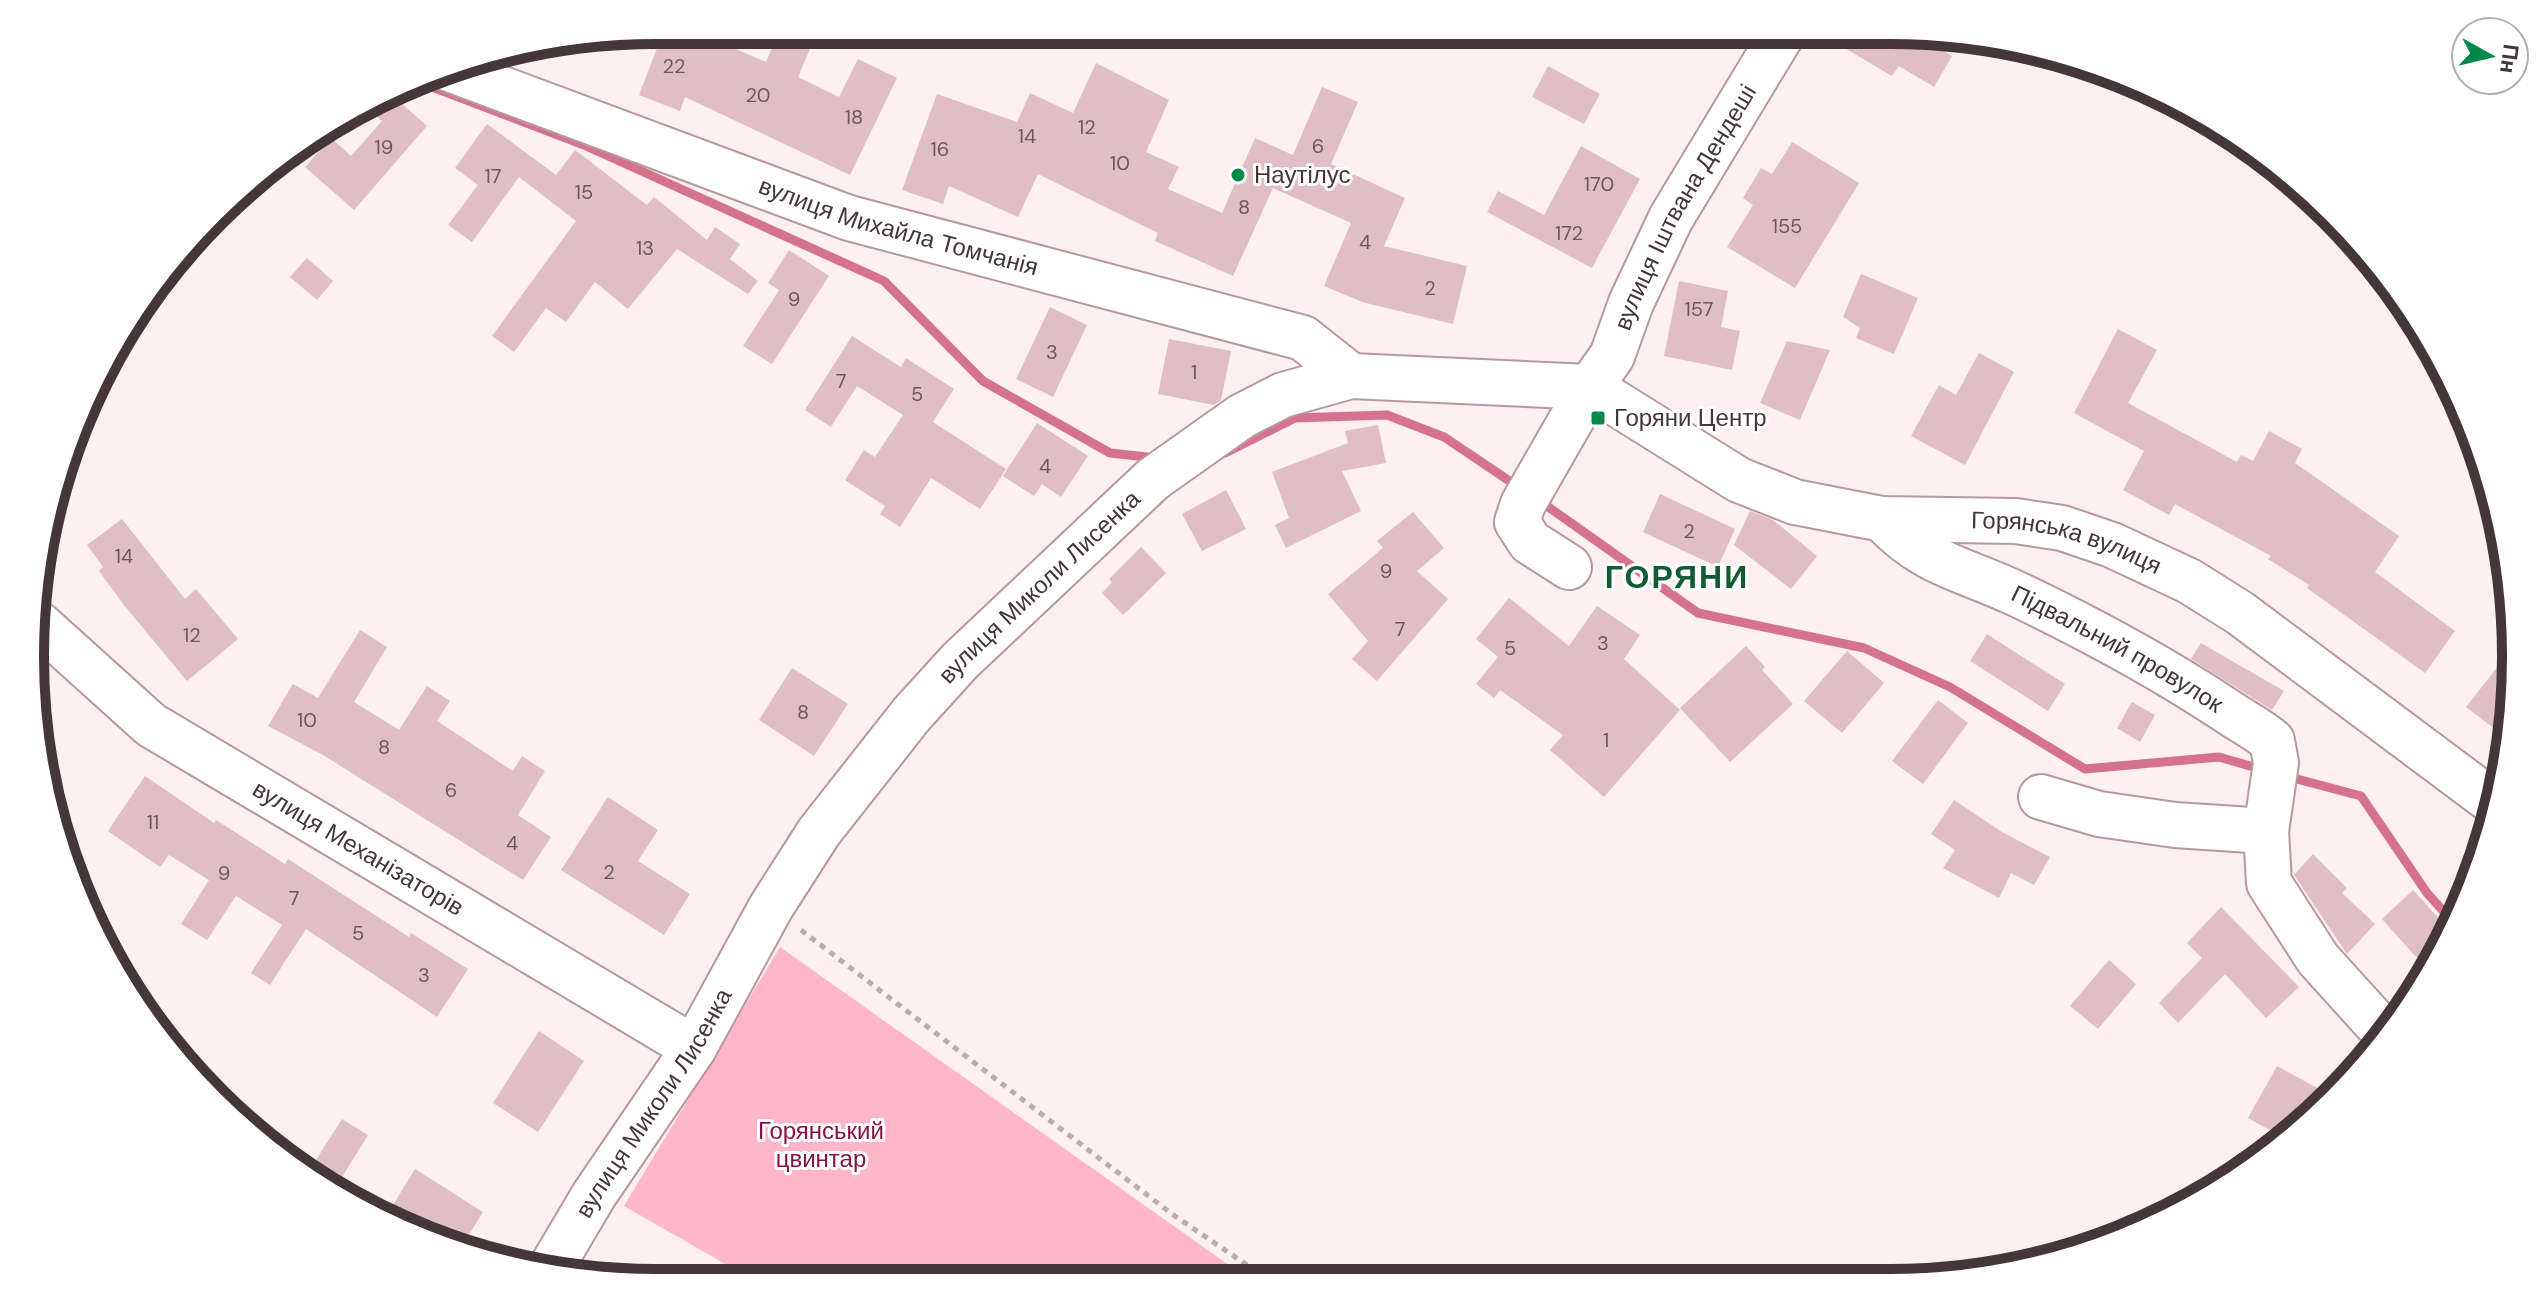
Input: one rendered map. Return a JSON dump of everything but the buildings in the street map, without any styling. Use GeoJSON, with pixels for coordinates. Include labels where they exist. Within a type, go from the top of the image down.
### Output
{"type":"FeatureCollection","features":[{"type":"Feature","properties":{"kind":"street","name":"вулиця Іштвана Дендеші"},"geometry":{"type":"LineString","coordinates":[[1590,387],[1612,356],[1631,303],[1671,218],[1776,44]]}},
{"type":"Feature","properties":{"kind":"street","name":"вулиця Михайла Томчанія"},"geometry":{"type":"LineString","coordinates":[[466,75],[849,218],[1303,338],[1351,376]]}},
{"type":"Feature","properties":{"kind":"street","name":"вулиця Миколи Лисенка"},"geometry":{"type":"LineString","coordinates":[[555,1260],[594,1195],[694,1048],[771,907],[819,832],[911,715],[960,661],[1153,479],[1242,416],[1283,395],[1351,376],[1590,387]]}},
{"type":"Feature","properties":{"kind":"street","name":"Горянська вулиця"},"geometry":{"type":"LineString","coordinates":[[1590,387],[1739,480],[1795,502],[1882,519],[2016,521],[2062,528],[2112,545],[2189,581],[2240,613],[2485,796]]}},
{"type":"Feature","properties":{"kind":"street"},"geometry":{"type":"LineString","coordinates":[[1569,567],[1530,542],[1517,522],[1523,504],[1590,387]]}},
{"type":"Feature","properties":{"kind":"street","name":"Підвальний провулок"},"geometry":{"type":"LineString","coordinates":[[1882,519],[1907,545],[1928,558],[2018,594],[2196,690],[2259,729],[2272,741],[2274,774],[2266,831],[2269,883],[2318,959],[2378,1025]]}},
{"type":"Feature","properties":{"kind":"street","name":"вулиця Механізаторів"},"geometry":{"type":"LineString","coordinates":[[45,629],[151,725],[694,1048]]}},
{"type":"Feature","properties":{"kind":"street"},"geometry":{"type":"LineString","coordinates":[[2041,797],[2099,814],[2160,823],[2266,831]]}},
{"type":"Feature","properties":{"kind":"path"},"geometry":{"type":"LineString","coordinates":[[771,907],[1172,1214],[1253,1269]]}},
{"type":"Feature","properties":{"kind":"green space","name":"Горянський цвинтар"},"geometry":{"type":"Polygon","coordinates":[[[780,947],[1234,1269],[734,1269],[624,1206],[780,947]]]}},
{"type":"Feature","properties":{"kind":"waterway"},"geometry":{"type":"LineString","coordinates":[[432,87],[584,145],[884,281],[983,381],[1110,453],[1147,457]]}},
{"type":"Feature","properties":{"kind":"waterway"},"geometry":{"type":"LineString","coordinates":[[1225,453],[1295,418],[1387,415],[1444,437],[1508,480]]}},
{"type":"Feature","properties":{"kind":"waterway"},"geometry":{"type":"LineString","coordinates":[[1540,501],[1698,613],[1864,648],[1950,687],[2085,769],[2219,757],[2264,770]]}},
{"type":"Feature","properties":{"kind":"waterway"},"geometry":{"type":"LineString","coordinates":[[2286,776],[2361,796],[2427,893],[2445,913]]}},
{"type":"Feature","properties":{"kind":"place","name":"Наутілус"},"geometry":{"type":"Point","coordinates":[1238,175]}},
{"type":"Feature","properties":{"kind":"place","name":"Горяни Центр"},"geometry":{"type":"Point","coordinates":[1598,418]}},
{"type":"Feature","properties":{"kind":"district","name":"ГОРЯНИ"},"geometry":{"type":"Point","coordinates":[1677,577]}}]}
